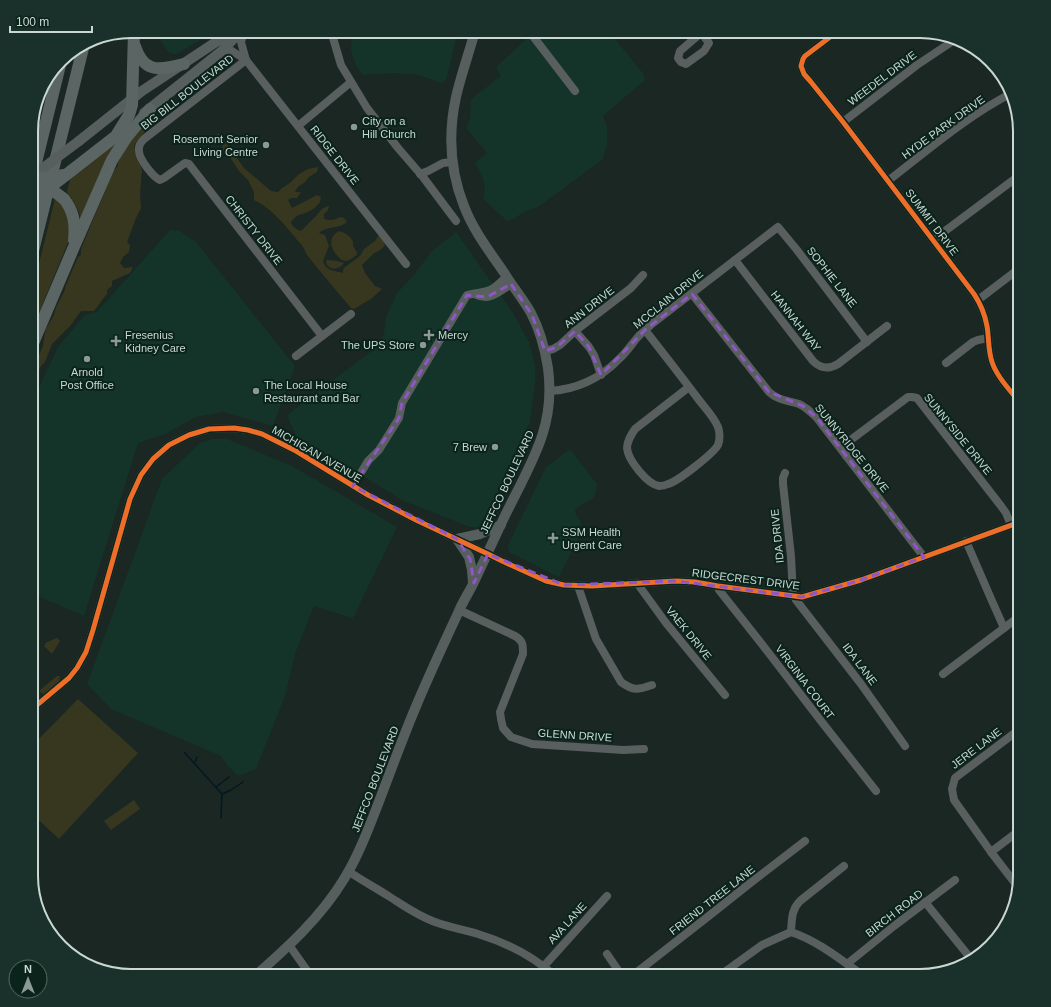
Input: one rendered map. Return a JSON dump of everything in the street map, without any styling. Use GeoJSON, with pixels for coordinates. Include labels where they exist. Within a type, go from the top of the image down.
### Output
{"type":"FeatureCollection","features":[{"type":"Feature","properties":{"kind":"highway"},"geometry":{"type":"LineString","coordinates":[[38,196],[116,136],[129,115],[132,99],[134,38]]}},
{"type":"Feature","properties":{"kind":"highway"},"geometry":{"type":"LineString","coordinates":[[134,43],[137,53],[147,65],[156,68],[165,68],[184,64]]}},
{"type":"Feature","properties":{"kind":"highway"},"geometry":{"type":"LineString","coordinates":[[38,231],[82,52]]}},
{"type":"Feature","properties":{"kind":"highway"},"geometry":{"type":"LineString","coordinates":[[38,155],[58,73]]}},
{"type":"Feature","properties":{"kind":"highway"},"geometry":{"type":"LineString","coordinates":[[38,332],[112,160],[126,138],[150,109]]}},
{"type":"Feature","properties":{"kind":"highway"},"geometry":{"type":"LineString","coordinates":[[38,177],[51,178],[69,172]]}},
{"type":"Feature","properties":{"kind":"highway"},"geometry":{"type":"LineString","coordinates":[[38,185],[55,192],[68,204],[74,217],[73,249]]}},
{"type":"Feature","properties":{"kind":"main road"},"geometry":{"type":"LineString","coordinates":[[38,174],[132,99],[216,42],[226,38]]}},
{"type":"Feature","properties":{"kind":"main road"},"geometry":{"type":"LineString","coordinates":[[116,136],[223,50],[235,38]]}},
{"type":"Feature","properties":{"kind":"main road","name":"JEFFCO BOULEVARD"},"geometry":{"type":"LineString","coordinates":[[263,969],[315,918],[345,878],[366,836],[416,706],[459,610],[474,584],[540,442],[547,415],[549,391],[548,369],[540,334],[532,314],[483,242],[468,216],[458,190],[452,162],[452,125],[456,97],[473,38]]}},
{"type":"Feature","properties":{"kind":"main road"},"geometry":{"type":"LineString","coordinates":[[474,584],[469,557],[457,539],[480,534],[501,525]]}},
{"type":"Feature","properties":{"kind":"street","name":"RIDGE DRIVE"},"geometry":{"type":"LineString","coordinates":[[242,38],[246,60]]}},
{"type":"Feature","properties":{"kind":"street"},"geometry":{"type":"LineString","coordinates":[[333,38],[339,60],[344,71],[375,118],[456,221]]}},
{"type":"Feature","properties":{"kind":"street"},"geometry":{"type":"LineString","coordinates":[[535,38],[575,91]]}},
{"type":"Feature","properties":{"kind":"street","name":"SUMMIT DRIVE"},"geometry":{"type":"LineString","coordinates":[[829,38],[805,56],[801,66],[804,74],[843,122],[978,300],[985,320],[991,358],[998,374],[1013,394]]}},
{"type":"Feature","properties":{"kind":"street","name":"WEEDEL DRIVE"},"geometry":{"type":"LineString","coordinates":[[843,122],[916,65],[950,43]]}},
{"type":"Feature","properties":{"kind":"street","name":"RIDGE DRIVE"},"geometry":{"type":"LineString","coordinates":[[223,50],[232,51],[246,60],[406,264]]}},
{"type":"Feature","properties":{"kind":"street","name":"BIG BILL BOULEVARD"},"geometry":{"type":"LineString","coordinates":[[160,180],[156,178],[149,170],[139,154],[139,148],[142,142],[246,60]]}},
{"type":"Feature","properties":{"kind":"street"},"geometry":{"type":"LineString","coordinates":[[298,126],[351,82]]}},
{"type":"Feature","properties":{"kind":"street","name":"HYDE PARK DRIVE"},"geometry":{"type":"LineString","coordinates":[[888,181],[970,118],[1006,96]]}},
{"type":"Feature","properties":{"kind":"street"},"geometry":{"type":"LineString","coordinates":[[420,174],[443,163],[452,162]]}},
{"type":"Feature","properties":{"kind":"street","name":"CHRISTY DRIVE"},"geometry":{"type":"LineString","coordinates":[[160,180],[185,163],[189,164],[322,336]]}},
{"type":"Feature","properties":{"kind":"street"},"geometry":{"type":"LineString","coordinates":[[933,240],[1013,179]]}},
{"type":"Feature","properties":{"kind":"street","name":"MCCLAIN DRIVE"},"geometry":{"type":"LineString","coordinates":[[549,391],[557,391],[577,386],[601,375],[620,359],[645,330],[778,227]]}},
{"type":"Feature","properties":{"kind":"street","name":"SOPHIE LANE"},"geometry":{"type":"LineString","coordinates":[[778,227],[867,342]]}},
{"type":"Feature","properties":{"kind":"street","name":"HANNAH WAY"},"geometry":{"type":"LineString","coordinates":[[735,260],[816,365],[827,368],[833,367],[887,326]]}},
{"type":"Feature","properties":{"kind":"street"},"geometry":{"type":"LineString","coordinates":[[978,300],[1013,273]]}},
{"type":"Feature","properties":{"kind":"street","name":"ANN DRIVE"},"geometry":{"type":"LineString","coordinates":[[545,351],[556,347],[631,288],[643,276]]}},
{"type":"Feature","properties":{"kind":"street"},"geometry":{"type":"LineString","coordinates":[[353,486],[368,461],[379,450],[399,418],[402,402],[467,295],[491,289],[509,280]]}},
{"type":"Feature","properties":{"kind":"street","name":"SUNNYRIDGE DRIVE"},"geometry":{"type":"LineString","coordinates":[[692,294],[769,392],[778,399],[798,404],[807,409],[817,418],[924,557]]}},
{"type":"Feature","properties":{"kind":"street"},"geometry":{"type":"LineString","coordinates":[[296,356],[351,314]]}},
{"type":"Feature","properties":{"kind":"street"},"geometry":{"type":"LineString","coordinates":[[645,330],[689,387],[715,421],[718,428],[718,445],[710,454],[678,479],[669,484],[659,486],[645,478],[630,457],[627,449],[628,441],[636,429],[689,387]]}},
{"type":"Feature","properties":{"kind":"street"},"geometry":{"type":"LineString","coordinates":[[575,331],[589,347],[601,375]]}},
{"type":"Feature","properties":{"kind":"street"},"geometry":{"type":"LineString","coordinates":[[946,363],[973,342],[988,338]]}},
{"type":"Feature","properties":{"kind":"street","name":"SUNNYSIDE DRIVE"},"geometry":{"type":"LineString","coordinates":[[846,456],[845,449],[848,442],[908,397],[917,398],[1001,506],[1009,518],[1011,525]]}},
{"type":"Feature","properties":{"kind":"street","name":"MICHIGAN AVENUE"},"geometry":{"type":"LineString","coordinates":[[38,704],[66,681],[82,659],[91,637],[132,494],[139,478],[145,468],[156,456],[169,445],[189,435],[209,429],[230,428],[248,430],[262,434],[296,451],[383,503],[488,554]]}},
{"type":"Feature","properties":{"kind":"street","name":"IDA DRIVE"},"geometry":{"type":"LineString","coordinates":[[785,473],[783,484],[794,596]]}},
{"type":"Feature","properties":{"kind":"street","name":"RIDGECREST DRIVE"},"geometry":{"type":"LineString","coordinates":[[488,554],[552,583],[564,585],[578,586],[676,581],[695,582],[802,597],[861,580],[1011,525]]}},
{"type":"Feature","properties":{"kind":"street"},"geometry":{"type":"LineString","coordinates":[[966,541],[1004,628]]}},
{"type":"Feature","properties":{"kind":"street","name":"VAEK DRIVE"},"geometry":{"type":"LineString","coordinates":[[637,582],[666,623],[726,695]]}},
{"type":"Feature","properties":{"kind":"street"},"geometry":{"type":"LineString","coordinates":[[578,586],[596,639],[621,682],[635,689],[652,685]]}},
{"type":"Feature","properties":{"kind":"street","name":"VIRGINIA COURT"},"geometry":{"type":"LineString","coordinates":[[718,586],[719,590],[876,791]]}},
{"type":"Feature","properties":{"kind":"street","name":"IDA LANE"},"geometry":{"type":"LineString","coordinates":[[794,596],[862,684],[905,746]]}},
{"type":"Feature","properties":{"kind":"street","name":"GLENN DRIVE"},"geometry":{"type":"LineString","coordinates":[[459,610],[504,630],[522,640],[523,654],[500,712],[500,719],[503,728],[510,737],[532,744],[623,750],[644,749]]}},
{"type":"Feature","properties":{"kind":"street"},"geometry":{"type":"LineString","coordinates":[[943,674],[1013,621]]}},
{"type":"Feature","properties":{"kind":"street","name":"JERE LANE"},"geometry":{"type":"LineString","coordinates":[[1013,733],[955,778],[952,789],[954,800],[1013,880]]}},
{"type":"Feature","properties":{"kind":"street"},"geometry":{"type":"LineString","coordinates":[[991,852],[1013,835]]}},
{"type":"Feature","properties":{"kind":"street","name":"FRIEND TREE LANE"},"geometry":{"type":"LineString","coordinates":[[641,969],[805,841]]}},
{"type":"Feature","properties":{"kind":"street"},"geometry":{"type":"LineString","coordinates":[[791,932],[792,912],[795,906],[844,866]]}},
{"type":"Feature","properties":{"kind":"street"},"geometry":{"type":"LineString","coordinates":[[348,871],[415,913],[445,925],[503,943],[522,952],[547,969]]}},
{"type":"Feature","properties":{"kind":"street","name":"BIRCH ROAD"},"geometry":{"type":"LineString","coordinates":[[848,964],[894,926],[956,880]]}},
{"type":"Feature","properties":{"kind":"street","name":"AVA LANE"},"geometry":{"type":"LineString","coordinates":[[544,966],[607,896]]}},
{"type":"Feature","properties":{"kind":"street"},"geometry":{"type":"LineString","coordinates":[[925,902],[968,955]]}},
{"type":"Feature","properties":{"kind":"street"},"geometry":{"type":"LineString","coordinates":[[729,969],[762,945],[791,932],[807,938],[855,969]]}},
{"type":"Feature","properties":{"kind":"street"},"geometry":{"type":"LineString","coordinates":[[289,945],[306,969]]}},
{"type":"Feature","properties":{"kind":"street"},"geometry":{"type":"LineString","coordinates":[[607,954],[617,969]]}},
{"type":"Feature","properties":{"kind":"highlighted area"},"geometry":{"type":"Polygon","coordinates":[[[511,284],[532,315],[545,351],[557,347],[575,331],[589,347],[601,375],[645,330],[692,294],[769,392],[803,406],[817,418],[924,557],[861,580],[802,597],[676,581],[564,585],[488,554],[474,583],[470,559],[457,539],[353,486],[399,418],[402,403],[467,295],[487,297],[511,284]]]}},
{"type":"Feature","properties":{"kind":"shaded area"},"geometry":{"type":"Polygon","coordinates":[[[159,38],[204,38],[176,54],[169,53],[159,38]]]}},
{"type":"Feature","properties":{"kind":"shaded area"},"geometry":{"type":"Polygon","coordinates":[[[352,38],[456,38],[446,80],[441,83],[419,75],[394,73],[362,75],[356,65],[351,50],[352,38]]]}},
{"type":"Feature","properties":{"kind":"shaded area"},"geometry":{"type":"Polygon","coordinates":[[[527,38],[614,38],[643,73],[645,80],[603,116],[607,126],[607,144],[603,159],[538,207],[525,211],[514,219],[507,221],[483,199],[485,188],[483,178],[475,163],[487,153],[466,128],[470,119],[471,99],[501,76],[496,67],[527,38]]]}},
{"type":"Feature","properties":{"kind":"shaded area"},"geometry":{"type":"Polygon","coordinates":[[[149,122],[150,125],[137,140],[134,146],[136,156],[142,169],[140,194],[141,208],[127,242],[130,245],[129,252],[123,257],[120,263],[124,268],[133,267],[130,273],[112,281],[112,286],[107,290],[107,294],[94,311],[81,311],[70,326],[52,344],[45,362],[38,372],[38,357],[43,346],[46,329],[54,315],[56,307],[64,292],[78,257],[81,255],[81,249],[113,172],[118,166],[118,162],[131,140],[149,122]]]}},
{"type":"Feature","properties":{"kind":"shaded area"},"geometry":{"type":"Polygon","coordinates":[[[217,134],[220,134],[244,168],[271,191],[278,192],[299,174],[308,169],[318,167],[317,172],[298,187],[295,192],[301,192],[297,198],[291,198],[288,200],[292,208],[317,195],[321,197],[320,202],[311,210],[295,217],[291,222],[292,225],[301,231],[322,209],[329,206],[328,210],[324,214],[324,219],[330,220],[340,217],[344,218],[347,222],[344,224],[325,229],[319,233],[325,235],[329,246],[323,261],[326,267],[328,269],[343,273],[344,268],[360,256],[364,249],[375,241],[379,235],[385,244],[381,250],[374,253],[362,265],[365,273],[375,286],[382,289],[371,299],[354,309],[351,308],[312,262],[302,246],[286,226],[260,203],[254,200],[254,192],[248,180],[239,171],[227,153],[223,151],[222,144],[216,137],[217,134]]]}},
{"type":"Feature","properties":{"kind":"shaded area"},"geometry":{"type":"Polygon","coordinates":[[[119,141],[81,220],[76,205],[67,192],[70,179],[119,141]]]}},
{"type":"Feature","properties":{"kind":"shaded area"},"geometry":{"type":"Polygon","coordinates":[[[55,199],[64,207],[69,215],[69,240],[43,303],[38,321],[38,268],[55,199]]]}},
{"type":"Feature","properties":{"kind":"shaded area"},"geometry":{"type":"Polygon","coordinates":[[[170,230],[180,231],[196,242],[295,366],[273,426],[223,412],[196,417],[165,434],[138,443],[84,616],[38,596],[38,393],[40,385],[58,347],[85,315],[97,312],[170,230]]]}},
{"type":"Feature","properties":{"kind":"shaded area"},"geometry":{"type":"Polygon","coordinates":[[[339,231],[351,238],[353,246],[357,252],[357,255],[347,261],[339,258],[333,250],[331,244],[332,238],[339,231]]]}},
{"type":"Feature","properties":{"kind":"shaded area"},"geometry":{"type":"Polygon","coordinates":[[[456,232],[513,313],[529,342],[535,366],[535,384],[530,422],[505,477],[479,527],[470,527],[404,501],[296,436],[287,415],[373,350],[384,334],[386,317],[397,293],[414,275],[431,252],[456,232]]]}},
{"type":"Feature","properties":{"kind":"shaded area"},"geometry":{"type":"Polygon","coordinates":[[[327,260],[344,263],[340,267],[334,269],[327,265],[327,260]]]}},
{"type":"Feature","properties":{"kind":"shaded area"},"geometry":{"type":"Polygon","coordinates":[[[212,439],[227,439],[292,466],[397,527],[353,618],[314,606],[295,654],[285,696],[256,769],[238,776],[227,765],[221,756],[111,709],[87,684],[162,479],[200,443],[212,439]]]}},
{"type":"Feature","properties":{"kind":"shaded area"},"geometry":{"type":"Polygon","coordinates":[[[570,449],[597,484],[596,492],[593,498],[575,509],[581,522],[581,532],[559,577],[509,552],[508,545],[546,467],[570,449]]]}},
{"type":"Feature","properties":{"kind":"shaded area"},"geometry":{"type":"Polygon","coordinates":[[[57,638],[60,641],[52,654],[44,646],[46,644],[45,643],[57,638]]]}},
{"type":"Feature","properties":{"kind":"shaded area"},"geometry":{"type":"Polygon","coordinates":[[[57,676],[60,676],[59,681],[43,694],[40,692],[40,690],[57,676]]]}},
{"type":"Feature","properties":{"kind":"shaded area"},"geometry":{"type":"Polygon","coordinates":[[[78,699],[138,753],[59,839],[38,820],[38,740],[78,699]]]}},
{"type":"Feature","properties":{"kind":"shaded area"},"geometry":{"type":"Polygon","coordinates":[[[134,800],[140,809],[111,830],[104,821],[134,800]]]}},
{"type":"Feature","properties":{"kind":"waterway"},"geometry":{"type":"LineString","coordinates":[[184,752],[222,794],[221,818]]}},
{"type":"Feature","properties":{"kind":"waterway"},"geometry":{"type":"LineString","coordinates":[[195,762],[197,757]]}},
{"type":"Feature","properties":{"kind":"waterway"},"geometry":{"type":"LineString","coordinates":[[216,787],[229,777]]}},
{"type":"Feature","properties":{"kind":"waterway"},"geometry":{"type":"LineString","coordinates":[[222,794],[243,782]]}},
{"type":"Feature","properties":{"kind":"cycle path"},"geometry":{"type":"LineString","coordinates":[[829,38],[805,56],[801,66],[804,74],[843,122],[974,294],[985,318],[988,330],[990,353],[994,368],[1013,394]]}},
{"type":"Feature","properties":{"kind":"cycle path"},"geometry":{"type":"LineString","coordinates":[[38,704],[69,678],[77,668],[86,652],[130,499],[141,475],[153,459],[169,445],[189,435],[209,429],[234,428],[262,434],[296,451],[368,495],[416,520],[546,581],[564,585],[592,586],[676,581],[695,582],[802,597],[861,580],[1013,525]]}},
{"type":"Feature","properties":{"kind":"place","name":"City on a Hill Church"},"geometry":{"type":"Point","coordinates":[354,127]}},
{"type":"Feature","properties":{"kind":"place","name":"Rosemont Senior Living Centre"},"geometry":{"type":"Point","coordinates":[266,145]}},
{"type":"Feature","properties":{"kind":"place","name":"Mercy"},"geometry":{"type":"Point","coordinates":[429,335]}},
{"type":"Feature","properties":{"kind":"place","name":"Fresenius Kidney Care"},"geometry":{"type":"Point","coordinates":[116,341]}},
{"type":"Feature","properties":{"kind":"place","name":"The UPS Store"},"geometry":{"type":"Point","coordinates":[423,345]}},
{"type":"Feature","properties":{"kind":"place","name":"Arnold Post Office"},"geometry":{"type":"Point","coordinates":[87,359]}},
{"type":"Feature","properties":{"kind":"place","name":"The Local House Restaurant and Bar"},"geometry":{"type":"Point","coordinates":[256,391]}},
{"type":"Feature","properties":{"kind":"place","name":"7 Brew"},"geometry":{"type":"Point","coordinates":[495,447]}},
{"type":"Feature","properties":{"kind":"place","name":"SSM Health Urgent Care"},"geometry":{"type":"Point","coordinates":[553,538]}}]}
